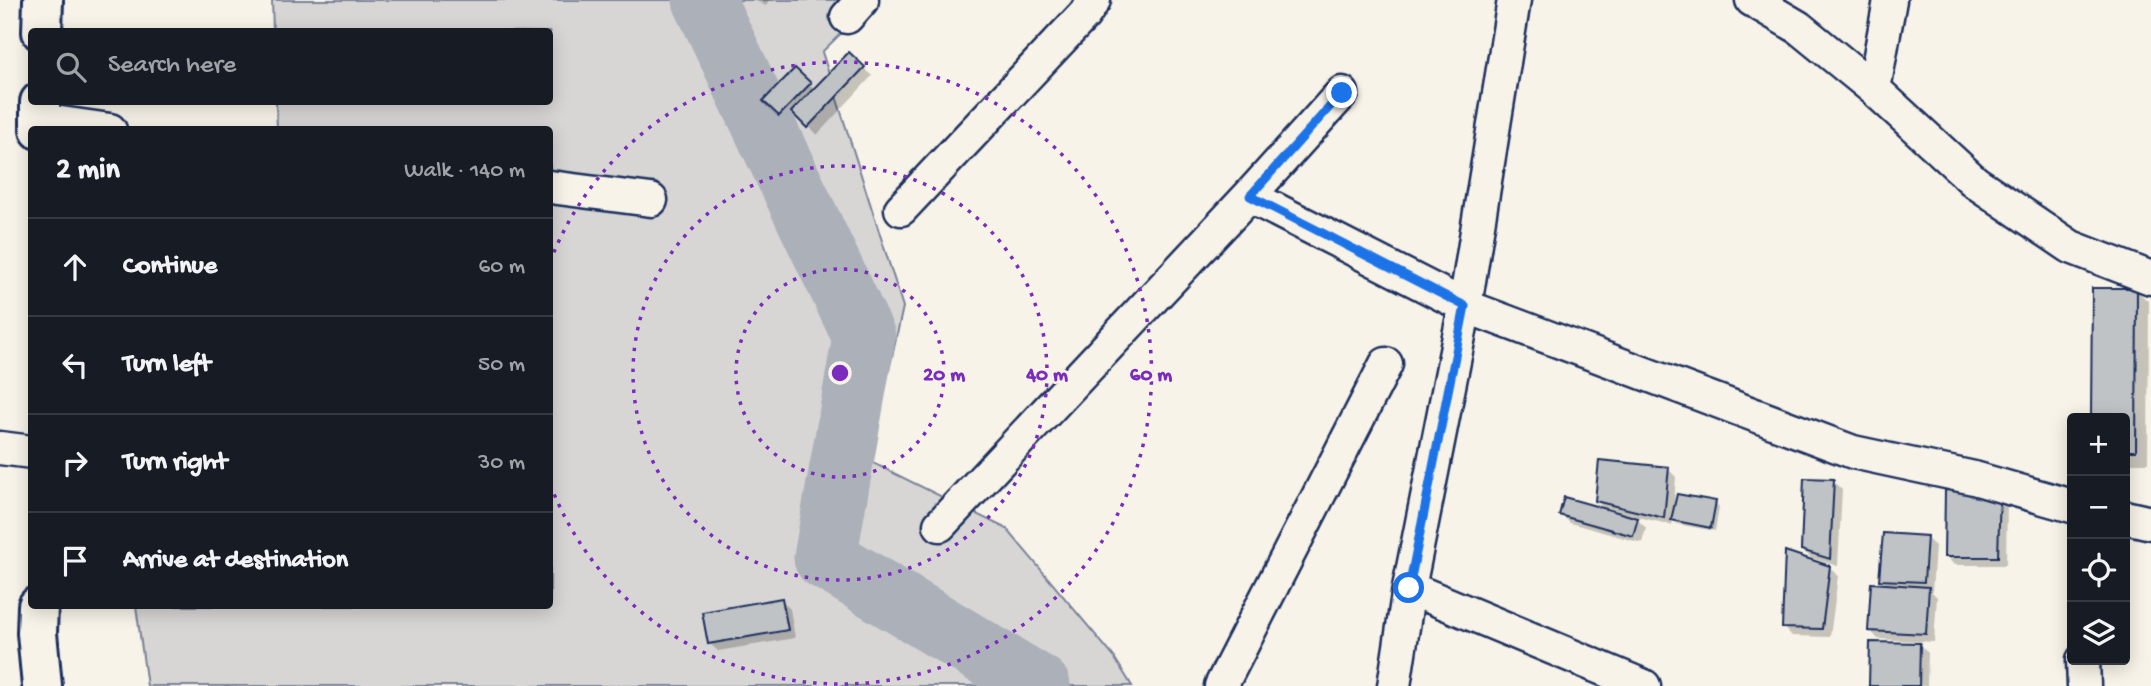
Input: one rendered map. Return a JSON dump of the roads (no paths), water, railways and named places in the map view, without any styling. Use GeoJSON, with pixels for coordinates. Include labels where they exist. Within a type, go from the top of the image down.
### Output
{"type":"FeatureCollection","features":[{"type":"Feature","properties":{"kind":"main road"},"geometry":{"type":"LineString","coordinates":[[42,28],[43,0]]}},
{"type":"Feature","properties":{"kind":"main road"},"geometry":{"type":"LineString","coordinates":[[38,609],[41,686]]}},
{"type":"Feature","properties":{"kind":"street"},"geometry":{"type":"LineString","coordinates":[[901,209],[1084,15],[1094,0]]}},
{"type":"Feature","properties":{"kind":"street"},"geometry":{"type":"LineString","coordinates":[[1394,686],[1409,588],[1465,306],[1514,0]]}},
{"type":"Feature","properties":{"kind":"street"},"geometry":{"type":"LineString","coordinates":[[1752,0],[1798,27],[1874,89],[1975,182],[2071,247],[2151,278]]}},
{"type":"Feature","properties":{"kind":"street"},"geometry":{"type":"LineString","coordinates":[[1874,89],[1890,0]]}},
{"type":"Feature","properties":{"kind":"street"},"geometry":{"type":"LineString","coordinates":[[940,525],[1250,196],[1342,93]]}},
{"type":"Feature","properties":{"kind":"street"},"geometry":{"type":"LineString","coordinates":[[40,117],[88,126]]}},
{"type":"Feature","properties":{"kind":"street"},"geometry":{"type":"LineString","coordinates":[[553,187],[651,200]]}},
{"type":"Feature","properties":{"kind":"street"},"geometry":{"type":"LineString","coordinates":[[1250,196],[1465,306],[1853,452],[1974,478],[2067,505]]}},
{"type":"Feature","properties":{"kind":"street"},"geometry":{"type":"LineString","coordinates":[[1221,686],[1387,364]]}},
{"type":"Feature","properties":{"kind":"street"},"geometry":{"type":"LineString","coordinates":[[0,448],[28,452]]}},
{"type":"Feature","properties":{"kind":"street"},"geometry":{"type":"LineString","coordinates":[[2130,518],[2151,523]]}},
{"type":"Feature","properties":{"kind":"street"},"geometry":{"type":"LineString","coordinates":[[1409,588],[1644,686]]}},
{"type":"Feature","properties":{"kind":"street"},"geometry":{"type":"LineString","coordinates":[[2083,665],[2084,686]]}},
{"type":"Feature","properties":{"kind":"waterway"},"geometry":{"type":"LineString","coordinates":[[704,0],[864,337],[825,558],[1039,686]]}}]}
